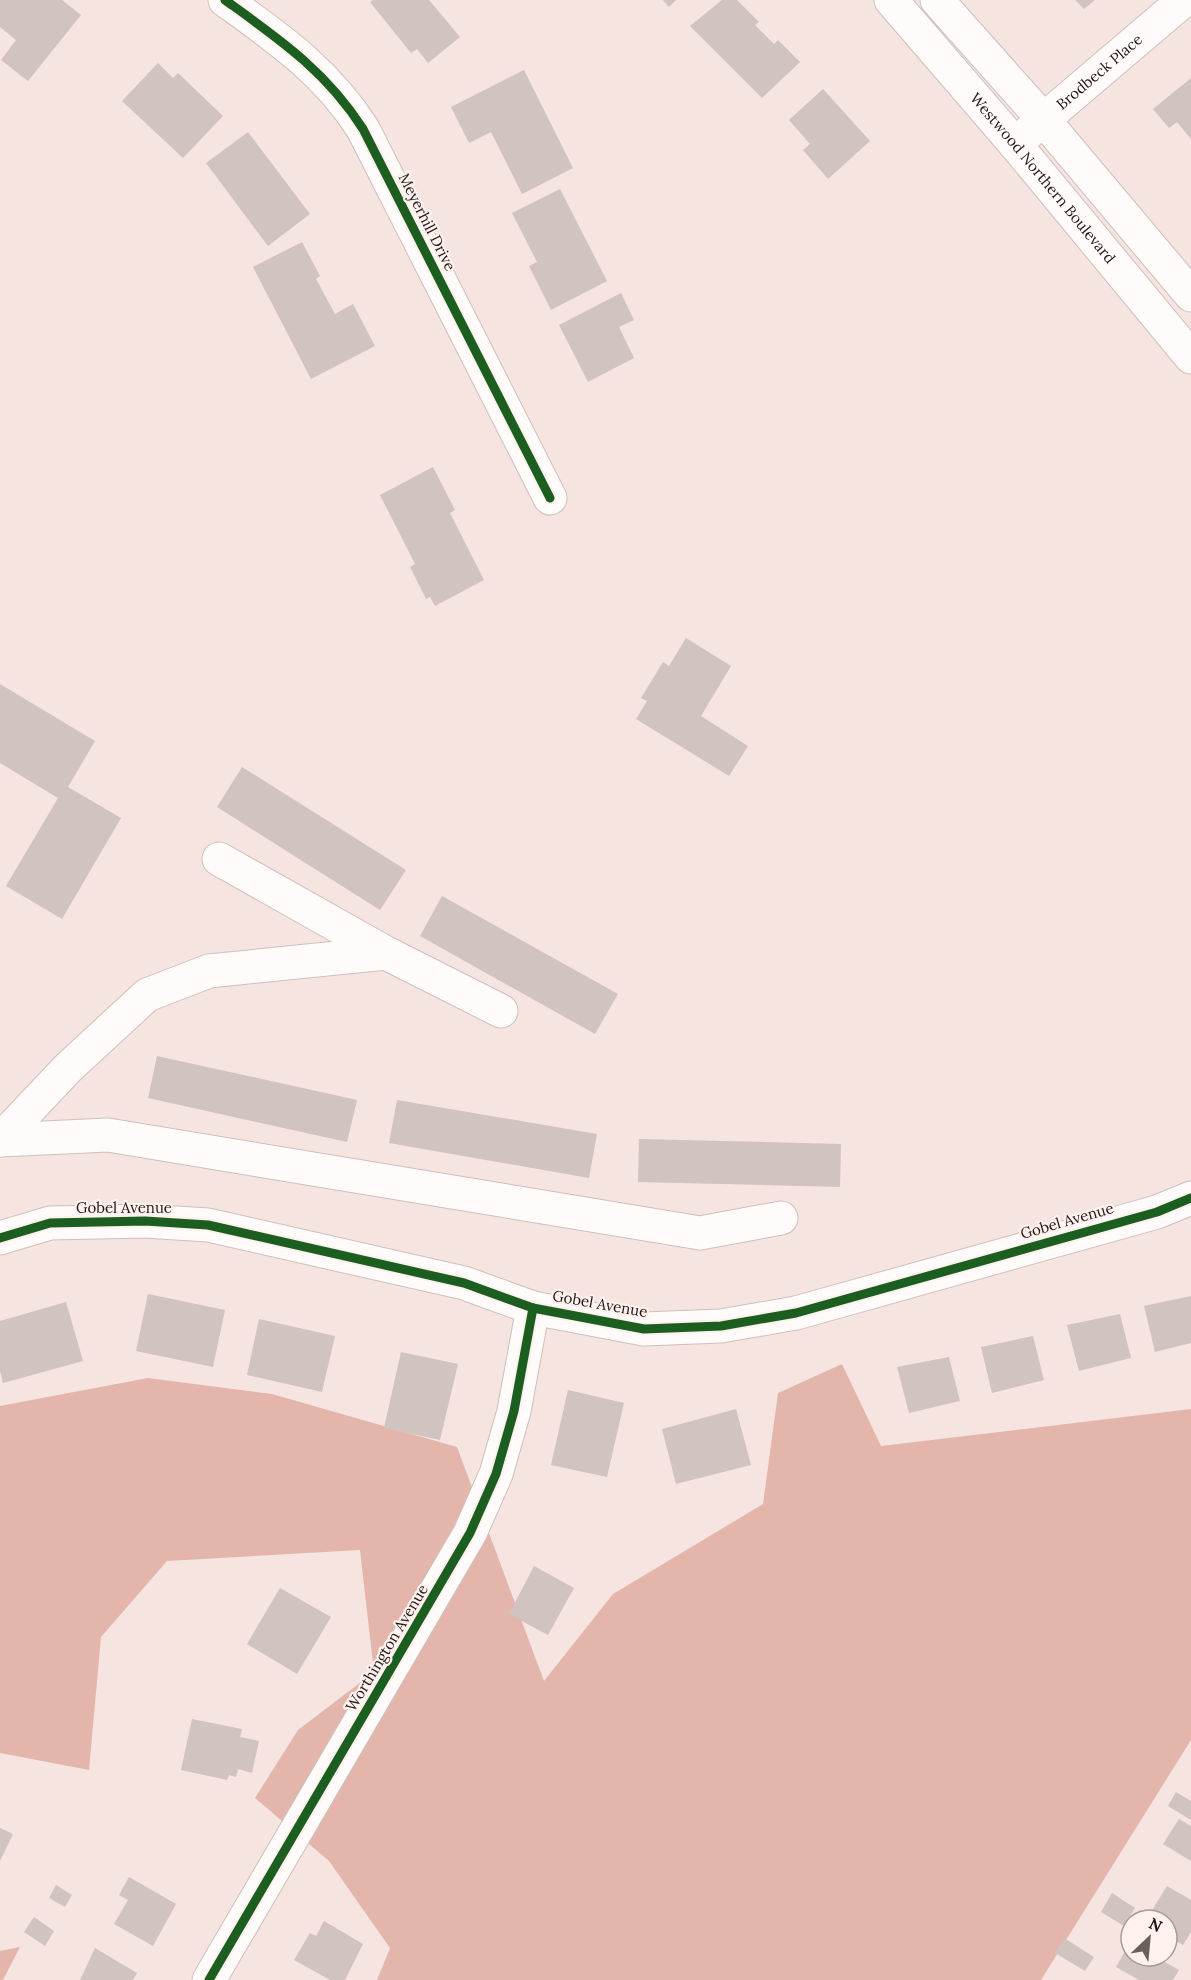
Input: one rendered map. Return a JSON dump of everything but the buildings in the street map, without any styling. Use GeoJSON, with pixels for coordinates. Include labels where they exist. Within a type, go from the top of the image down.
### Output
{"type":"FeatureCollection","features":[{"type":"Feature","properties":{"kind":"street","name":"Meyerhill Drive"},"geometry":{"type":"LineString","coordinates":[[225,0],[315,68],[346,103],[363,129],[550,498]]}},
{"type":"Feature","properties":{"kind":"street","name":"Westwood Northern Boulevard"},"geometry":{"type":"LineString","coordinates":[[891,0],[1015,144],[1191,357]]}},
{"type":"Feature","properties":{"kind":"street"},"geometry":{"type":"LineString","coordinates":[[937,0],[1043,120],[1191,295]]}},
{"type":"Feature","properties":{"kind":"street","name":"Brodbeck Place"},"geometry":{"type":"LineString","coordinates":[[1015,144],[1184,0]]}},
{"type":"Feature","properties":{"kind":"street"},"geometry":{"type":"LineString","coordinates":[[219,859],[386,953],[501,1011]]}},
{"type":"Feature","properties":{"kind":"street"},"geometry":{"type":"LineString","coordinates":[[0,1140],[68,1068],[147,995],[209,971],[386,953]]}},
{"type":"Feature","properties":{"kind":"street"},"geometry":{"type":"LineString","coordinates":[[0,1140],[108,1135],[700,1233],[782,1218]]}},
{"type":"Feature","properties":{"kind":"street","name":"Gobel Avenue"},"geometry":{"type":"LineString","coordinates":[[0,1238],[50,1223],[145,1221],[208,1225],[464,1283],[533,1308],[644,1329],[731,1324],[796,1313],[1157,1212],[1191,1198]]}},
{"type":"Feature","properties":{"kind":"street","name":"Worthington Avenue"},"geometry":{"type":"LineString","coordinates":[[209,1980],[470,1533],[496,1474],[514,1411],[533,1308]]}},
{"type":"Feature","properties":{"kind":"shaded area"},"geometry":{"type":"Polygon","coordinates":[[[842,1364],[881,1446],[1191,1409],[1191,1740],[1041,1980],[377,1980],[390,1948],[329,1861],[255,1798],[298,1730],[374,1672],[360,1550],[167,1561],[101,1637],[89,1770],[0,1753],[0,1406],[148,1378],[272,1394],[457,1447],[544,1681],[613,1594],[763,1504],[778,1393],[842,1364]]]}},
{"type":"Feature","properties":{"kind":"shaded area"},"geometry":{"type":"Polygon","coordinates":[[[20,1947],[3,1980],[0,1980],[0,1951],[20,1947]]]}},
{"type":"Feature","properties":{"kind":"cycle path"},"geometry":{"type":"LineString","coordinates":[[225,0],[300,57],[349,108],[363,129],[550,498]]}},
{"type":"Feature","properties":{"kind":"cycle path"},"geometry":{"type":"LineString","coordinates":[[0,1238],[50,1223],[145,1221],[208,1225],[464,1283],[533,1308],[644,1329],[721,1326],[796,1313],[1157,1212],[1191,1198]]}},
{"type":"Feature","properties":{"kind":"cycle path"},"geometry":{"type":"LineString","coordinates":[[209,1980],[470,1533],[496,1474],[514,1411],[533,1308]]}}]}
